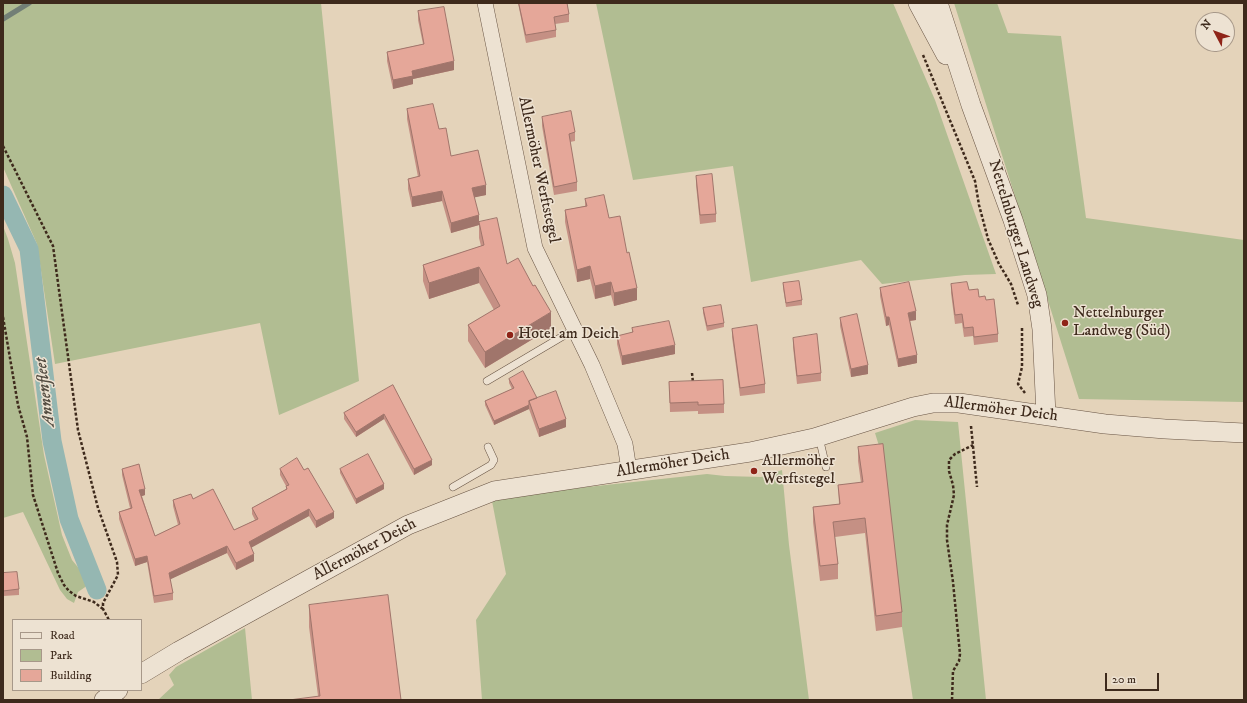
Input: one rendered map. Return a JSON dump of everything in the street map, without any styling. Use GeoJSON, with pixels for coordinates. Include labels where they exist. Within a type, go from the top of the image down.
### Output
{"type":"FeatureCollection","features":[{"type":"Feature","properties":{"kind":"street","name":"Allermöher Werftstegel"},"geometry":{"type":"LineString","coordinates":[[485,3],[535,248],[592,365],[625,444],[629,470]]}},
{"type":"Feature","properties":{"kind":"street","name":"Nettelnburger Landweg"},"geometry":{"type":"LineString","coordinates":[[918,3],[971,104]]}},
{"type":"Feature","properties":{"kind":"street","name":"Nettelnburger Landweg"},"geometry":{"type":"LineString","coordinates":[[938,3],[971,104],[1013,220],[1037,295],[1042,329],[1046,415]]}},
{"type":"Feature","properties":{"kind":"street","name":"Allermöher Deich"},"geometry":{"type":"LineString","coordinates":[[142,673],[190,645],[408,526],[494,491],[750,452],[819,437],[913,407],[933,403],[959,403],[1112,425],[1244,433]]}},
{"type":"Feature","properties":{"kind":"street"},"geometry":{"type":"LineString","coordinates":[[104,700],[117,691]]}},
{"type":"Feature","properties":{"kind":"lane"},"geometry":{"type":"LineString","coordinates":[[487,381],[575,329]]}},
{"type":"Feature","properties":{"kind":"lane"},"geometry":{"type":"LineString","coordinates":[[819,437],[826,467]]}},
{"type":"Feature","properties":{"kind":"lane"},"geometry":{"type":"LineString","coordinates":[[453,488],[491,465],[494,460],[488,447]]}},
{"type":"Feature","properties":{"kind":"path"},"geometry":{"type":"LineString","coordinates":[[921,51],[975,181],[979,206],[988,239],[999,264],[1011,284],[1018,302],[1019,310]]}},
{"type":"Feature","properties":{"kind":"path"},"geometry":{"type":"LineString","coordinates":[[3,146],[53,246],[78,430],[98,508],[117,562],[118,569],[118,575],[103,603],[103,609]]}},
{"type":"Feature","properties":{"kind":"path"},"geometry":{"type":"LineString","coordinates":[[3,317],[18,405],[27,437],[33,495],[58,573],[64,585],[70,591],[76,596],[94,602],[103,609],[108,619]]}},
{"type":"Feature","properties":{"kind":"path"},"geometry":{"type":"LineString","coordinates":[[1022,326],[1022,367],[1018,384],[1019,387],[1046,415]]}},
{"type":"Feature","properties":{"kind":"path"},"geometry":{"type":"LineString","coordinates":[[692,373],[693,385]]}},
{"type":"Feature","properties":{"kind":"path"},"geometry":{"type":"LineString","coordinates":[[971,426],[977,487]]}},
{"type":"Feature","properties":{"kind":"path"},"geometry":{"type":"LineString","coordinates":[[952,700],[953,671],[959,661],[960,654],[953,582],[947,540],[947,525],[954,495],[949,471],[949,460],[955,454],[973,445]]}},
{"type":"Feature","properties":{"kind":"green space"},"geometry":{"type":"Polygon","coordinates":[[[3,3],[321,3],[359,381],[279,415],[260,323],[55,364],[37,244],[3,167],[3,3]]]}},
{"type":"Feature","properties":{"kind":"green space"},"geometry":{"type":"Polygon","coordinates":[[[596,3],[893,3],[935,100],[996,274],[965,275],[882,284],[861,260],[751,282],[733,166],[633,180],[596,3]]]}},
{"type":"Feature","properties":{"kind":"green space"},"geometry":{"type":"Polygon","coordinates":[[[954,3],[997,3],[1008,33],[1061,36],[1086,218],[1244,240],[1244,402],[1079,399],[954,3]]]}},
{"type":"Feature","properties":{"kind":"green space"},"geometry":{"type":"Polygon","coordinates":[[[3,226],[15,263],[44,455],[62,535],[72,560],[91,583],[78,592],[74,603],[67,599],[60,590],[23,512],[3,518],[3,226]]]}},
{"type":"Feature","properties":{"kind":"green space"},"geometry":{"type":"Polygon","coordinates":[[[915,420],[958,422],[986,700],[913,700],[902,627],[883,459],[875,433],[915,420]]]}},
{"type":"Feature","properties":{"kind":"green space"},"geometry":{"type":"Polygon","coordinates":[[[782,470],[789,545],[809,700],[482,700],[476,620],[506,574],[492,501],[560,490],[707,474],[761,477],[782,470]]]}},
{"type":"Feature","properties":{"kind":"green space"},"geometry":{"type":"Polygon","coordinates":[[[245,628],[252,700],[158,700],[174,685],[169,675],[176,667],[245,628]]]}},
{"type":"Feature","properties":{"kind":"building"},"geometry":{"type":"Polygon","coordinates":[[[519,3],[567,3],[569,14],[554,17],[556,30],[526,35],[519,3]]]}},
{"type":"Feature","properties":{"kind":"building"},"geometry":{"type":"Polygon","coordinates":[[[444,7],[454,61],[412,71],[413,76],[393,80],[387,52],[424,44],[418,11],[444,7]]]}},
{"type":"Feature","properties":{"kind":"building"},"geometry":{"type":"Polygon","coordinates":[[[433,104],[439,129],[446,128],[451,156],[478,150],[486,185],[472,188],[479,215],[451,223],[442,191],[412,197],[408,179],[420,176],[407,109],[433,104]]]}},
{"type":"Feature","properties":{"kind":"building"},"geometry":{"type":"Polygon","coordinates":[[[571,111],[575,132],[569,134],[577,182],[554,187],[542,117],[571,111]]]}},
{"type":"Feature","properties":{"kind":"building"},"geometry":{"type":"Polygon","coordinates":[[[712,174],[716,214],[700,215],[696,176],[712,174]]]}},
{"type":"Feature","properties":{"kind":"building"},"geometry":{"type":"Polygon","coordinates":[[[604,195],[609,218],[620,216],[627,253],[629,252],[637,288],[614,293],[611,282],[595,286],[590,266],[577,270],[565,210],[587,206],[585,199],[604,195]]]}},
{"type":"Feature","properties":{"kind":"building"},"geometry":{"type":"Polygon","coordinates":[[[497,218],[507,264],[518,258],[533,286],[535,285],[551,312],[485,352],[468,325],[500,306],[479,267],[429,283],[423,265],[484,245],[479,222],[497,218]]]}},
{"type":"Feature","properties":{"kind":"building"},"geometry":{"type":"Polygon","coordinates":[[[799,281],[802,300],[786,303],[783,283],[799,281]]]}},
{"type":"Feature","properties":{"kind":"building"},"geometry":{"type":"Polygon","coordinates":[[[909,282],[916,311],[908,313],[917,355],[898,359],[889,317],[886,317],[880,288],[909,282]]]}},
{"type":"Feature","properties":{"kind":"building"},"geometry":{"type":"Polygon","coordinates":[[[967,282],[969,290],[978,289],[979,297],[985,296],[986,300],[994,299],[998,334],[974,337],[973,327],[964,328],[962,314],[955,315],[951,284],[967,282]]]}},
{"type":"Feature","properties":{"kind":"building"},"geometry":{"type":"Polygon","coordinates":[[[721,305],[724,323],[707,326],[703,308],[721,305]]]}},
{"type":"Feature","properties":{"kind":"building"},"geometry":{"type":"Polygon","coordinates":[[[857,314],[868,365],[851,369],[840,318],[857,314]]]}},
{"type":"Feature","properties":{"kind":"building"},"geometry":{"type":"Polygon","coordinates":[[[669,321],[675,345],[622,356],[617,336],[633,332],[632,328],[669,321]]]}},
{"type":"Feature","properties":{"kind":"building"},"geometry":{"type":"Polygon","coordinates":[[[757,325],[765,384],[740,388],[732,329],[757,325]]]}},
{"type":"Feature","properties":{"kind":"building"},"geometry":{"type":"Polygon","coordinates":[[[817,334],[821,373],[797,376],[793,338],[817,334]]]}},
{"type":"Feature","properties":{"kind":"building"},"geometry":{"type":"Polygon","coordinates":[[[523,371],[537,398],[529,401],[529,405],[494,421],[485,401],[514,388],[509,379],[523,371]]]}},
{"type":"Feature","properties":{"kind":"building"},"geometry":{"type":"Polygon","coordinates":[[[723,380],[724,404],[698,405],[698,402],[670,403],[669,382],[723,380]]]}},
{"type":"Feature","properties":{"kind":"building"},"geometry":{"type":"Polygon","coordinates":[[[393,385],[432,460],[414,469],[384,414],[356,432],[344,413],[393,385]]]}},
{"type":"Feature","properties":{"kind":"building"},"geometry":{"type":"Polygon","coordinates":[[[556,391],[566,419],[539,429],[529,401],[556,391]]]}},
{"type":"Feature","properties":{"kind":"building"},"geometry":{"type":"Polygon","coordinates":[[[883,444],[902,612],[876,616],[865,518],[833,522],[838,564],[820,566],[813,507],[840,504],[838,485],[863,482],[858,447],[883,444]]]}},
{"type":"Feature","properties":{"kind":"building"},"geometry":{"type":"Polygon","coordinates":[[[368,454],[384,484],[356,499],[340,469],[368,454]]]}},
{"type":"Feature","properties":{"kind":"building"},"geometry":{"type":"Polygon","coordinates":[[[297,458],[304,470],[308,468],[334,512],[316,521],[309,509],[249,542],[254,554],[236,563],[227,546],[169,573],[173,593],[154,596],[147,556],[135,559],[119,512],[132,508],[122,469],[139,464],[145,489],[139,490],[155,536],[180,524],[173,500],[191,494],[193,499],[213,489],[234,530],[258,519],[252,508],[287,489],[286,486],[289,485],[280,469],[297,458]]]}},
{"type":"Feature","properties":{"kind":"building"},"geometry":{"type":"Polygon","coordinates":[[[17,572],[19,589],[3,591],[3,573],[17,572]]]}},
{"type":"Feature","properties":{"kind":"building"},"geometry":{"type":"Polygon","coordinates":[[[388,595],[401,700],[289,700],[320,696],[309,605],[388,595]]]}},
{"type":"Feature","properties":{"kind":"waterway"},"geometry":{"type":"LineString","coordinates":[[3,19],[29,3]]}},
{"type":"Feature","properties":{"kind":"waterway","name":"Annenfleet"},"geometry":{"type":"LineString","coordinates":[[3,195],[29,249],[52,441],[69,519],[97,590]]}},
{"type":"Feature","properties":{"kind":"place","name":"Nettelnburger Landweg (Süd)"},"geometry":{"type":"Point","coordinates":[1065,323]}},
{"type":"Feature","properties":{"kind":"place","name":"Hotel am Deich"},"geometry":{"type":"Point","coordinates":[510,335]}},
{"type":"Feature","properties":{"kind":"place","name":"Allermöher Werftstegel"},"geometry":{"type":"Point","coordinates":[754,471]}}]}
